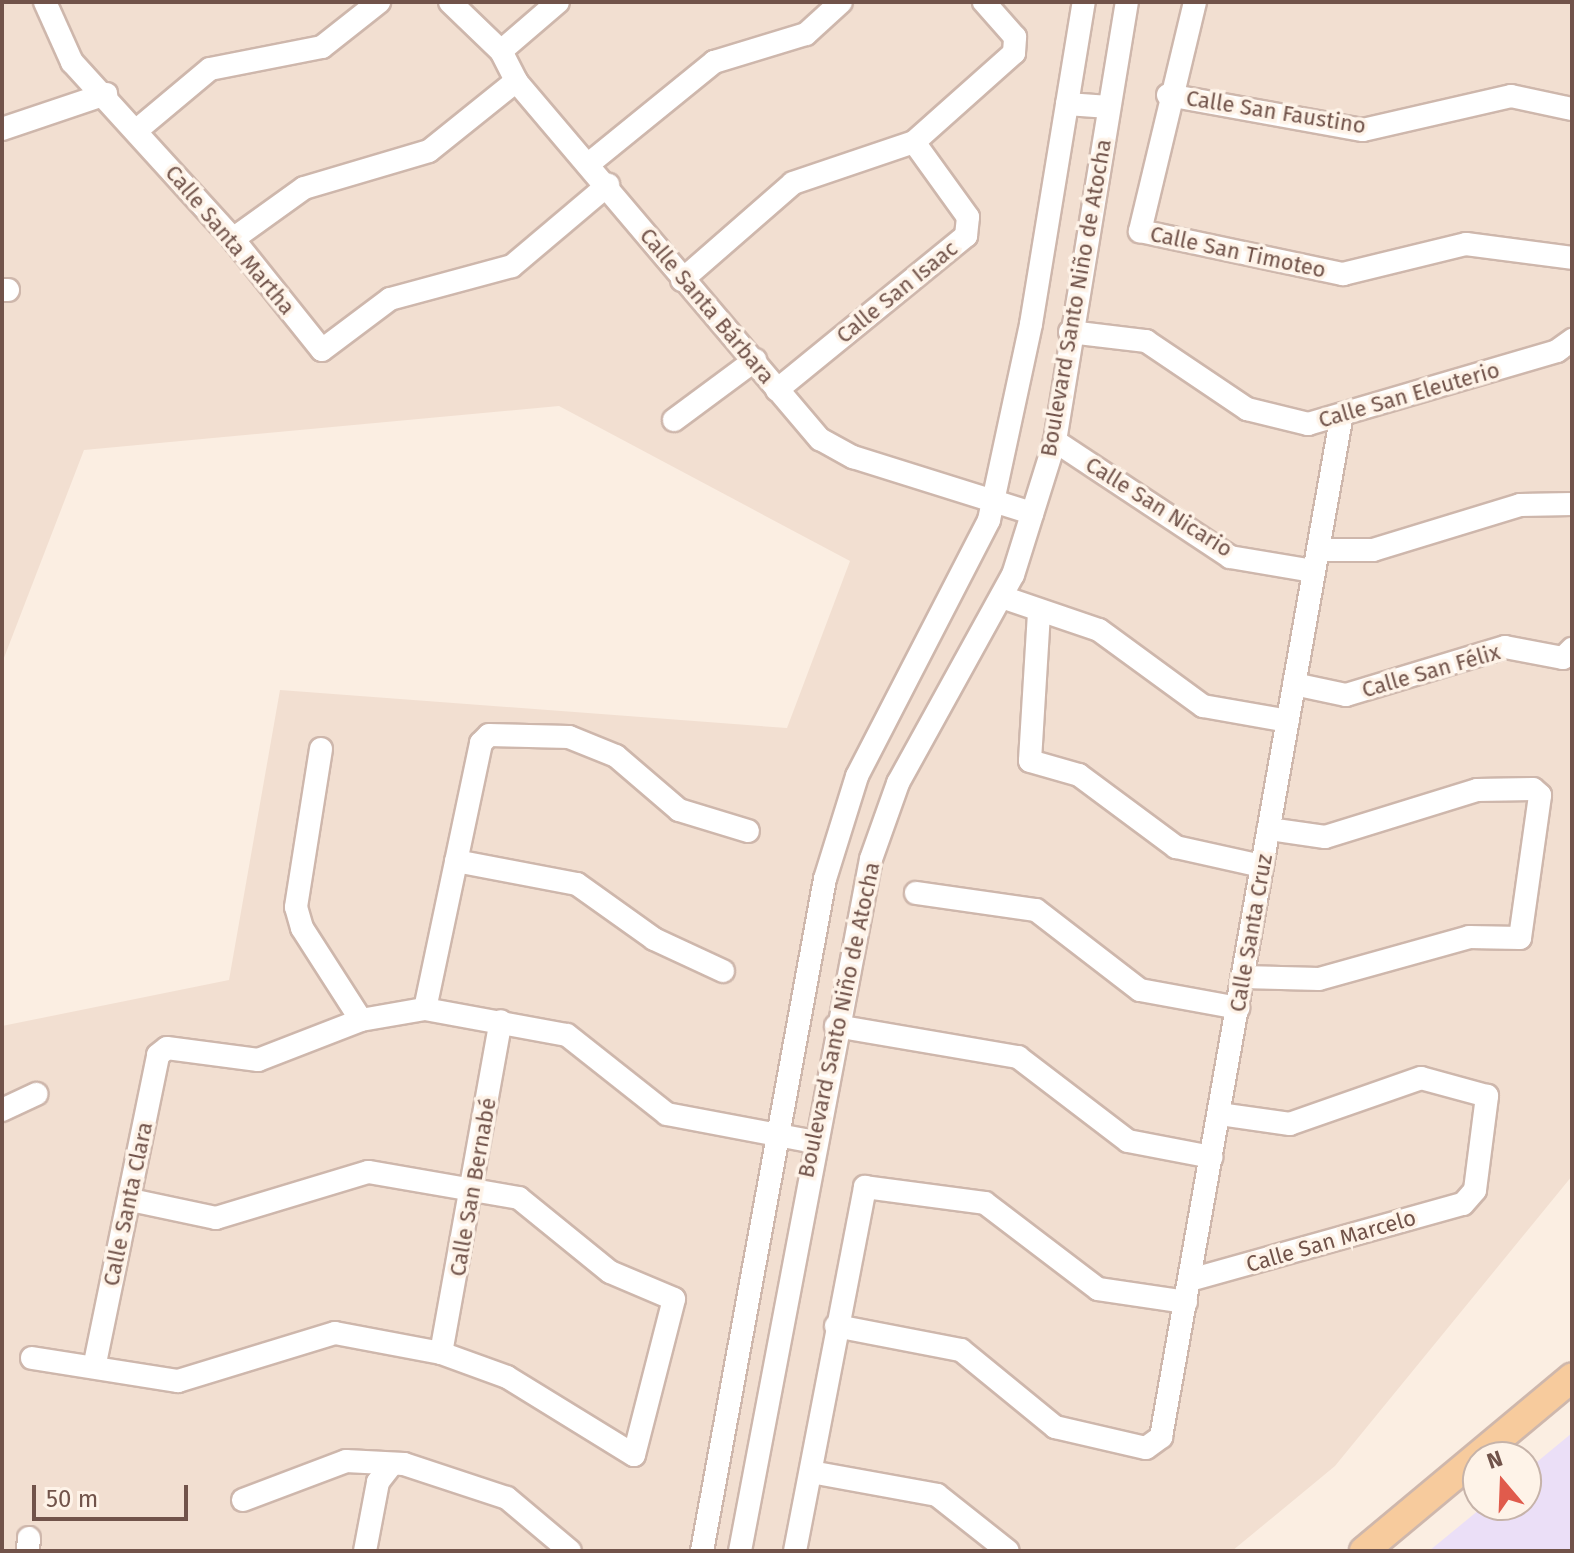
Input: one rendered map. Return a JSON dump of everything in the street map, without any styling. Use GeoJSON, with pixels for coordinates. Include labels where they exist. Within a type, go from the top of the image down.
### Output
{"type":"FeatureCollection","features":[{"type":"Feature","properties":{"kind":"main road"},"geometry":{"type":"LineString","coordinates":[[1364,1551],[1572,1378]]}},
{"type":"Feature","properties":{"kind":"street","name":"Calle Santa Martha"},"geometry":{"type":"LineString","coordinates":[[45,2],[72,62],[106,94],[233,239],[322,350],[390,299],[512,266],[608,185]]}},
{"type":"Feature","properties":{"kind":"street"},"geometry":{"type":"LineString","coordinates":[[137,130],[210,69],[322,47],[379,2]]}},
{"type":"Feature","properties":{"kind":"street","name":"Calle Santa Bárbara"},"geometry":{"type":"LineString","coordinates":[[450,2],[501,51],[516,81],[591,162],[682,280],[755,360],[820,439],[853,457],[1032,513]]}},
{"type":"Feature","properties":{"kind":"street"},"geometry":{"type":"LineString","coordinates":[[501,51],[558,2]]}},
{"type":"Feature","properties":{"kind":"street"},"geometry":{"type":"LineString","coordinates":[[591,162],[714,62],[806,34],[841,2]]}},
{"type":"Feature","properties":{"kind":"street"},"geometry":{"type":"LineString","coordinates":[[682,280],[799,179],[914,142],[1014,53],[1015,37],[984,2]]}},
{"type":"Feature","properties":{"kind":"street","name":"Boulevard Santo Niño de Atocha"},"geometry":{"type":"LineString","coordinates":[[702,1551],[825,879],[857,776],[993,500],[1084,2]]}},
{"type":"Feature","properties":{"kind":"street","name":"Boulevard Santo Niño de Atocha"},"geometry":{"type":"LineString","coordinates":[[740,1551],[836,1026],[871,859],[898,783],[1002,597],[1055,441],[1070,332],[1127,2]]}},
{"type":"Feature","properties":{"kind":"street"},"geometry":{"type":"LineString","coordinates":[[1168,95],[1195,2]]}},
{"type":"Feature","properties":{"kind":"street"},"geometry":{"type":"LineString","coordinates":[[233,239],[304,188],[429,151],[516,81]]}},
{"type":"Feature","properties":{"kind":"street"},"geometry":{"type":"LineString","coordinates":[[2,129],[106,94]]}},
{"type":"Feature","properties":{"kind":"street","name":"Calle San Faustino"},"geometry":{"type":"LineString","coordinates":[[1168,95],[1363,130],[1511,96],[1572,109]]}},
{"type":"Feature","properties":{"kind":"street","name":"Calle San Timoteo"},"geometry":{"type":"LineString","coordinates":[[1168,95],[1140,231],[1343,274],[1466,244],[1572,258]]}},
{"type":"Feature","properties":{"kind":"street"},"geometry":{"type":"LineString","coordinates":[[1067,104],[1109,107]]}},
{"type":"Feature","properties":{"kind":"street","name":"Calle San Isaac"},"geometry":{"type":"LineString","coordinates":[[777,390],[966,236],[968,217],[914,142]]}},
{"type":"Feature","properties":{"kind":"street","name":"Calle San Eleuterio"},"geometry":{"type":"LineString","coordinates":[[1070,332],[1146,341],[1247,409],[1308,424],[1341,419],[1557,351],[1572,340]]}},
{"type":"Feature","properties":{"kind":"street"},"geometry":{"type":"LineString","coordinates":[[674,420],[755,360]]}},
{"type":"Feature","properties":{"kind":"street","name":"Calle Santa Cruz"},"geometry":{"type":"LineString","coordinates":[[836,1326],[961,1350],[1055,1427],[1156,1446],[1188,1291],[1341,419]]}},
{"type":"Feature","properties":{"kind":"street","name":"Calle San Nicario"},"geometry":{"type":"LineString","coordinates":[[1055,441],[1230,557],[1316,561],[1373,550],[1520,505],[1572,504]]}},
{"type":"Feature","properties":{"kind":"street"},"geometry":{"type":"LineString","coordinates":[[1002,597],[1039,613],[1099,630],[1203,706],[1288,721]]}},
{"type":"Feature","properties":{"kind":"street"},"geometry":{"type":"LineString","coordinates":[[1039,613],[1027,757],[1079,775],[1176,847],[1262,866]]}},
{"type":"Feature","properties":{"kind":"street","name":"Calle San Félix"},"geometry":{"type":"LineString","coordinates":[[1294,684],[1346,695],[1505,647],[1570,652]]}},
{"type":"Feature","properties":{"kind":"street"},"geometry":{"type":"LineString","coordinates":[[425,1009],[481,743],[489,735],[569,737],[616,756],[679,810],[748,831]]}},
{"type":"Feature","properties":{"kind":"street"},"geometry":{"type":"LineString","coordinates":[[321,749],[296,907],[302,928],[361,1020],[425,1009],[567,1035],[667,1114],[815,1142]]}},
{"type":"Feature","properties":{"kind":"street"},"geometry":{"type":"LineString","coordinates":[[1243,977],[1319,979],[1469,937],[1520,938],[1537,791],[1477,790],[1325,837],[1269,829]]}},
{"type":"Feature","properties":{"kind":"street"},"geometry":{"type":"LineString","coordinates":[[456,861],[577,884],[654,939],[723,971]]}},
{"type":"Feature","properties":{"kind":"street"},"geometry":{"type":"LineString","coordinates":[[916,893],[1036,910],[1140,990],[1238,1008]]}},
{"type":"Feature","properties":{"kind":"street","name":"Calle Santa Clara"},"geometry":{"type":"LineString","coordinates":[[95,1363],[131,1200],[158,1055],[167,1048],[258,1060],[361,1020]]}},
{"type":"Feature","properties":{"kind":"street","name":"Calle San Bernabé"},"geometry":{"type":"LineString","coordinates":[[441,1353],[475,1186],[501,1021]]}},
{"type":"Feature","properties":{"kind":"street"},"geometry":{"type":"LineString","coordinates":[[836,1026],[1018,1057],[1128,1141],[1211,1157]]}},
{"type":"Feature","properties":{"kind":"street","name":"Calle San Marcelo"},"geometry":{"type":"LineString","coordinates":[[836,1326],[865,1187],[985,1203],[1098,1289],[1188,1291],[1470,1197],[1485,1091],[1421,1078],[1290,1124],[1219,1114]]}},
{"type":"Feature","properties":{"kind":"street"},"geometry":{"type":"LineString","coordinates":[[2,1110],[36,1094]]}},
{"type":"Feature","properties":{"kind":"street"},"geometry":{"type":"LineString","coordinates":[[32,1358],[95,1363],[178,1381],[335,1333],[441,1353],[507,1377],[634,1455],[674,1299],[610,1272],[519,1198],[475,1186],[368,1172],[216,1218],[131,1200]]}},
{"type":"Feature","properties":{"kind":"street"},"geometry":{"type":"LineString","coordinates":[[795,1551],[836,1326]]}},
{"type":"Feature","properties":{"kind":"street"},"geometry":{"type":"LineString","coordinates":[[243,1500],[346,1461],[389,1468],[404,1464],[446,1473],[507,1498],[570,1551]]}},
{"type":"Feature","properties":{"kind":"street"},"geometry":{"type":"LineString","coordinates":[[365,1551],[378,1482],[389,1468]]}},
{"type":"Feature","properties":{"kind":"street"},"geometry":{"type":"LineString","coordinates":[[811,1472],[937,1495],[1008,1551]]}},
{"type":"Feature","properties":{"kind":"shaded area"},"geometry":{"type":"Polygon","coordinates":[[[2,2],[1572,2],[1572,1176],[1335,1466],[1232,1551],[2,1551],[2,1026],[229,980],[280,690],[787,728],[850,561],[559,406],[84,450],[2,663],[2,2]]]}},
{"type":"Feature","properties":{"kind":"shaded area"},"geometry":{"type":"Polygon","coordinates":[[[1572,1433],[1572,1551],[1429,1551],[1466,1521],[1542,1521],[1542,1458],[1572,1433]]]}}]}
